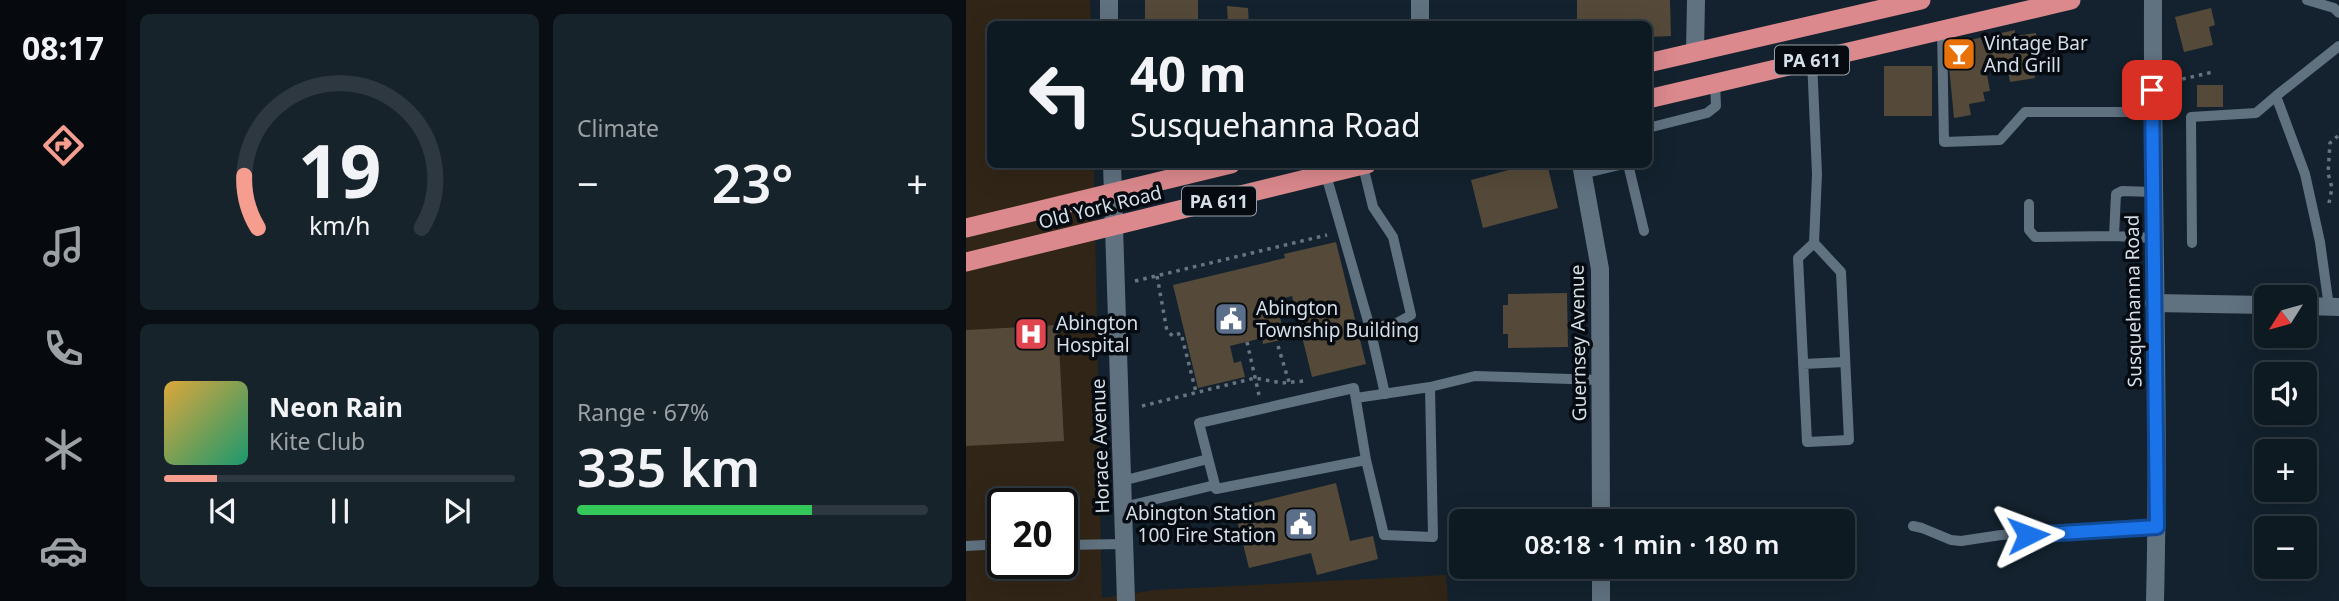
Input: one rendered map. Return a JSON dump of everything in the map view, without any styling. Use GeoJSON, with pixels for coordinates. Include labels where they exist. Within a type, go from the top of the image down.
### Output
{"type":"FeatureCollection","features":[{"type":"Feature","properties":{"kind":"highway","name":"PA 611"},"geometry":{"type":"LineString","coordinates":[[1652,62],[1921,0]]}},
{"type":"Feature","properties":{"kind":"highway","name":"PA 611"},"geometry":{"type":"LineString","coordinates":[[1652,98],[2071,0]]}},
{"type":"Feature","properties":{"kind":"highway","name":"Old York Road"},"geometry":{"type":"LineString","coordinates":[[966,228],[1215,168]]}},
{"type":"Feature","properties":{"kind":"highway","name":"Old York Road"},"geometry":{"type":"LineString","coordinates":[[966,262],[1353,168]]}},
{"type":"Feature","properties":{"kind":"street"},"geometry":{"type":"LineString","coordinates":[[1109,0],[1109,21]]}},
{"type":"Feature","properties":{"kind":"street"},"geometry":{"type":"LineString","coordinates":[[1420,0],[1420,21]]}},
{"type":"Feature","properties":{"kind":"street"},"geometry":{"type":"LineString","coordinates":[[1695,52],[1696,0]]}},
{"type":"Feature","properties":{"kind":"street","name":"Susquehanna Road"},"geometry":{"type":"LineString","coordinates":[[2152,0],[2157,527],[2155,601]]}},
{"type":"Feature","properties":{"kind":"street","name":"Horace Avenue"},"geometry":{"type":"LineString","coordinates":[[1112,168],[1126,601]]}},
{"type":"Feature","properties":{"kind":"street","name":"Guernsey Avenue"},"geometry":{"type":"LineString","coordinates":[[1582,169],[1600,269],[1601,509]]}},
{"type":"Feature","properties":{"kind":"street"},"geometry":{"type":"LineString","coordinates":[[2154,303],[2254,305]]}},
{"type":"Feature","properties":{"kind":"street"},"geometry":{"type":"LineString","coordinates":[[1601,579],[1601,601]]}},
{"type":"Feature","properties":{"kind":"lane"},"geometry":{"type":"LineString","coordinates":[[2307,0],[2334,8],[2339,13]]}},
{"type":"Feature","properties":{"kind":"lane"},"geometry":{"type":"LineString","coordinates":[[1941,30],[1944,142],[2000,140],[2025,112],[2152,112]]}},
{"type":"Feature","properties":{"kind":"lane"},"geometry":{"type":"LineString","coordinates":[[2192,243],[2191,117],[2256,113],[2339,46]]}},
{"type":"Feature","properties":{"kind":"lane"},"geometry":{"type":"LineString","coordinates":[[1812,61],[1816,174],[1814,243],[1841,272],[1849,440],[1807,442],[1798,258],[1814,243]]}},
{"type":"Feature","properties":{"kind":"lane"},"geometry":{"type":"LineString","coordinates":[[1652,127],[1713,110],[1716,106],[1715,83]]}},
{"type":"Feature","properties":{"kind":"lane"},"geometry":{"type":"LineString","coordinates":[[2276,96],[2305,174],[2334,307]]}},
{"type":"Feature","properties":{"kind":"lane"},"geometry":{"type":"LineString","coordinates":[[1366,168],[1373,207],[1393,237],[1411,315],[1395,324],[1370,328]]}},
{"type":"Feature","properties":{"kind":"lane"},"geometry":{"type":"LineString","coordinates":[[1627,168],[1644,231]]}},
{"type":"Feature","properties":{"kind":"lane"},"geometry":{"type":"LineString","coordinates":[[1325,175],[1370,328],[1385,394]]}},
{"type":"Feature","properties":{"kind":"lane"},"geometry":{"type":"LineString","coordinates":[[2114,236],[2116,194],[2122,191],[2153,192]]}},
{"type":"Feature","properties":{"kind":"lane"},"geometry":{"type":"LineString","coordinates":[[2029,204],[2029,230],[2035,237],[2153,238]]}},
{"type":"Feature","properties":{"kind":"lane"},"geometry":{"type":"LineString","coordinates":[[1803,364],[1845,362]]}},
{"type":"Feature","properties":{"kind":"lane"},"geometry":{"type":"LineString","coordinates":[[1356,398],[1430,387],[1475,376],[1601,380]]}},
{"type":"Feature","properties":{"kind":"lane"},"geometry":{"type":"LineString","coordinates":[[1366,460],[1216,489],[1199,423],[1354,388],[1366,460],[1384,535],[1433,537],[1430,387]]}},
{"type":"Feature","properties":{"kind":"lane"},"geometry":{"type":"LineString","coordinates":[[1122,481],[1208,459]]}},
{"type":"Feature","properties":{"kind":"lane"},"geometry":{"type":"LineString","coordinates":[[1123,507],[1215,485]]}},
{"type":"Feature","properties":{"kind":"lane"},"geometry":{"type":"LineString","coordinates":[[1913,526],[1961,541],[2001,535],[2157,527]]}},
{"type":"Feature","properties":{"kind":"lane"},"geometry":{"type":"LineString","coordinates":[[1078,545],[1124,544]]}},
{"type":"Feature","properties":{"kind":"lane"},"geometry":{"type":"LineString","coordinates":[[966,546],[987,545]]}},
{"type":"Feature","properties":{"kind":"path"},"geometry":{"type":"LineString","coordinates":[[2174,81],[2213,72]]}},
{"type":"Feature","properties":{"kind":"path"},"geometry":{"type":"LineString","coordinates":[[2330,143],[2339,135]]}},
{"type":"Feature","properties":{"kind":"path"},"geometry":{"type":"LineString","coordinates":[[1135,281],[1331,233]]}},
{"type":"Feature","properties":{"kind":"path"},"geometry":{"type":"LineString","coordinates":[[1157,276],[1167,331],[1173,336],[1181,333],[1196,392]]}},
{"type":"Feature","properties":{"kind":"path"},"geometry":{"type":"LineString","coordinates":[[1247,342],[1259,397]]}},
{"type":"Feature","properties":{"kind":"path"},"geometry":{"type":"LineString","coordinates":[[1278,346],[1289,382]]}},
{"type":"Feature","properties":{"kind":"path"},"geometry":{"type":"LineString","coordinates":[[1142,405],[1255,378],[1289,382],[1312,381]]}},
{"type":"Feature","properties":{"kind":"shaded area","name":"Abington Hospital"},"geometry":{"type":"Polygon","coordinates":[[[966,0],[1090,0],[1091,21],[987,21],[987,168],[1094,168],[1102,598],[1155,590],[1446,575],[1448,601],[966,601],[966,0]]]}},
{"type":"Feature","properties":{"kind":"building"},"geometry":{"type":"Polygon","coordinates":[[[1145,0],[1198,0],[1198,21],[1145,21],[1145,0]]]}},
{"type":"Feature","properties":{"kind":"building"},"geometry":{"type":"Polygon","coordinates":[[[1577,0],[1670,0],[1671,36],[1652,37],[1652,21],[1577,21],[1577,0]]]}},
{"type":"Feature","properties":{"kind":"building"},"geometry":{"type":"Polygon","coordinates":[[[1227,6],[1248,8],[1249,21],[1228,21],[1227,6]]]}},
{"type":"Feature","properties":{"kind":"building"},"geometry":{"type":"Polygon","coordinates":[[[2211,8],[2215,25],[2209,27],[2213,45],[2184,52],[2175,17],[2211,8]]]}},
{"type":"Feature","properties":{"kind":"building"},"geometry":{"type":"Polygon","coordinates":[[[2015,30],[2015,36],[2036,33],[2040,57],[2032,59],[2035,78],[2010,82],[2007,65],[1986,69],[1990,91],[1983,92],[1985,101],[1969,104],[1971,115],[1954,118],[1947,45],[2015,30]]]}},
{"type":"Feature","properties":{"kind":"building"},"geometry":{"type":"Polygon","coordinates":[[[1884,66],[1932,66],[1932,116],[1884,116],[1884,66]]]}},
{"type":"Feature","properties":{"kind":"building"},"geometry":{"type":"Polygon","coordinates":[[[2197,85],[2223,85],[2223,107],[2197,107],[2197,85]]]}},
{"type":"Feature","properties":{"kind":"building"},"geometry":{"type":"Polygon","coordinates":[[[1517,168],[1548,168],[1558,208],[1483,228],[1471,180],[1517,168]]]}},
{"type":"Feature","properties":{"kind":"building","name":"Abington Township Building"},"geometry":{"type":"Polygon","coordinates":[[[1336,242],[1366,364],[1312,377],[1292,296],[1276,300],[1285,339],[1263,344],[1262,338],[1230,346],[1234,363],[1241,361],[1245,377],[1198,388],[1173,285],[1285,258],[1284,254],[1336,242]]]}},
{"type":"Feature","properties":{"kind":"building"},"geometry":{"type":"Polygon","coordinates":[[[1567,293],[1568,347],[1508,348],[1508,334],[1503,334],[1503,305],[1508,305],[1508,294],[1567,293]]]}},
{"type":"Feature","properties":{"kind":"building"},"geometry":{"type":"Polygon","coordinates":[[[1058,325],[1064,441],[966,446],[966,330],[1058,325]]]}},
{"type":"Feature","properties":{"kind":"building"},"geometry":{"type":"Polygon","coordinates":[[[1336,483],[1350,541],[1373,536],[1378,559],[1317,575],[1311,553],[1249,568],[1234,508],[1336,483]]]}},
{"type":"Feature","properties":{"kind":"place","name":"Vintage Bar And Grill"},"geometry":{"type":"Point","coordinates":[1959,54]}},
{"type":"Feature","properties":{"kind":"place","name":"Abington Township Building"},"geometry":{"type":"Point","coordinates":[1231,319]}},
{"type":"Feature","properties":{"kind":"place","name":"Abington Hospital"},"geometry":{"type":"Point","coordinates":[1031,334]}},
{"type":"Feature","properties":{"kind":"place","name":"Abington Station 100 Fire Station"},"geometry":{"type":"Point","coordinates":[1301,524]}},
{"type":"Feature","properties":{"kind":"route"},"geometry":{"type":"LineString","coordinates":[[2028,535],[2157,527],[2152,90]]}}]}
